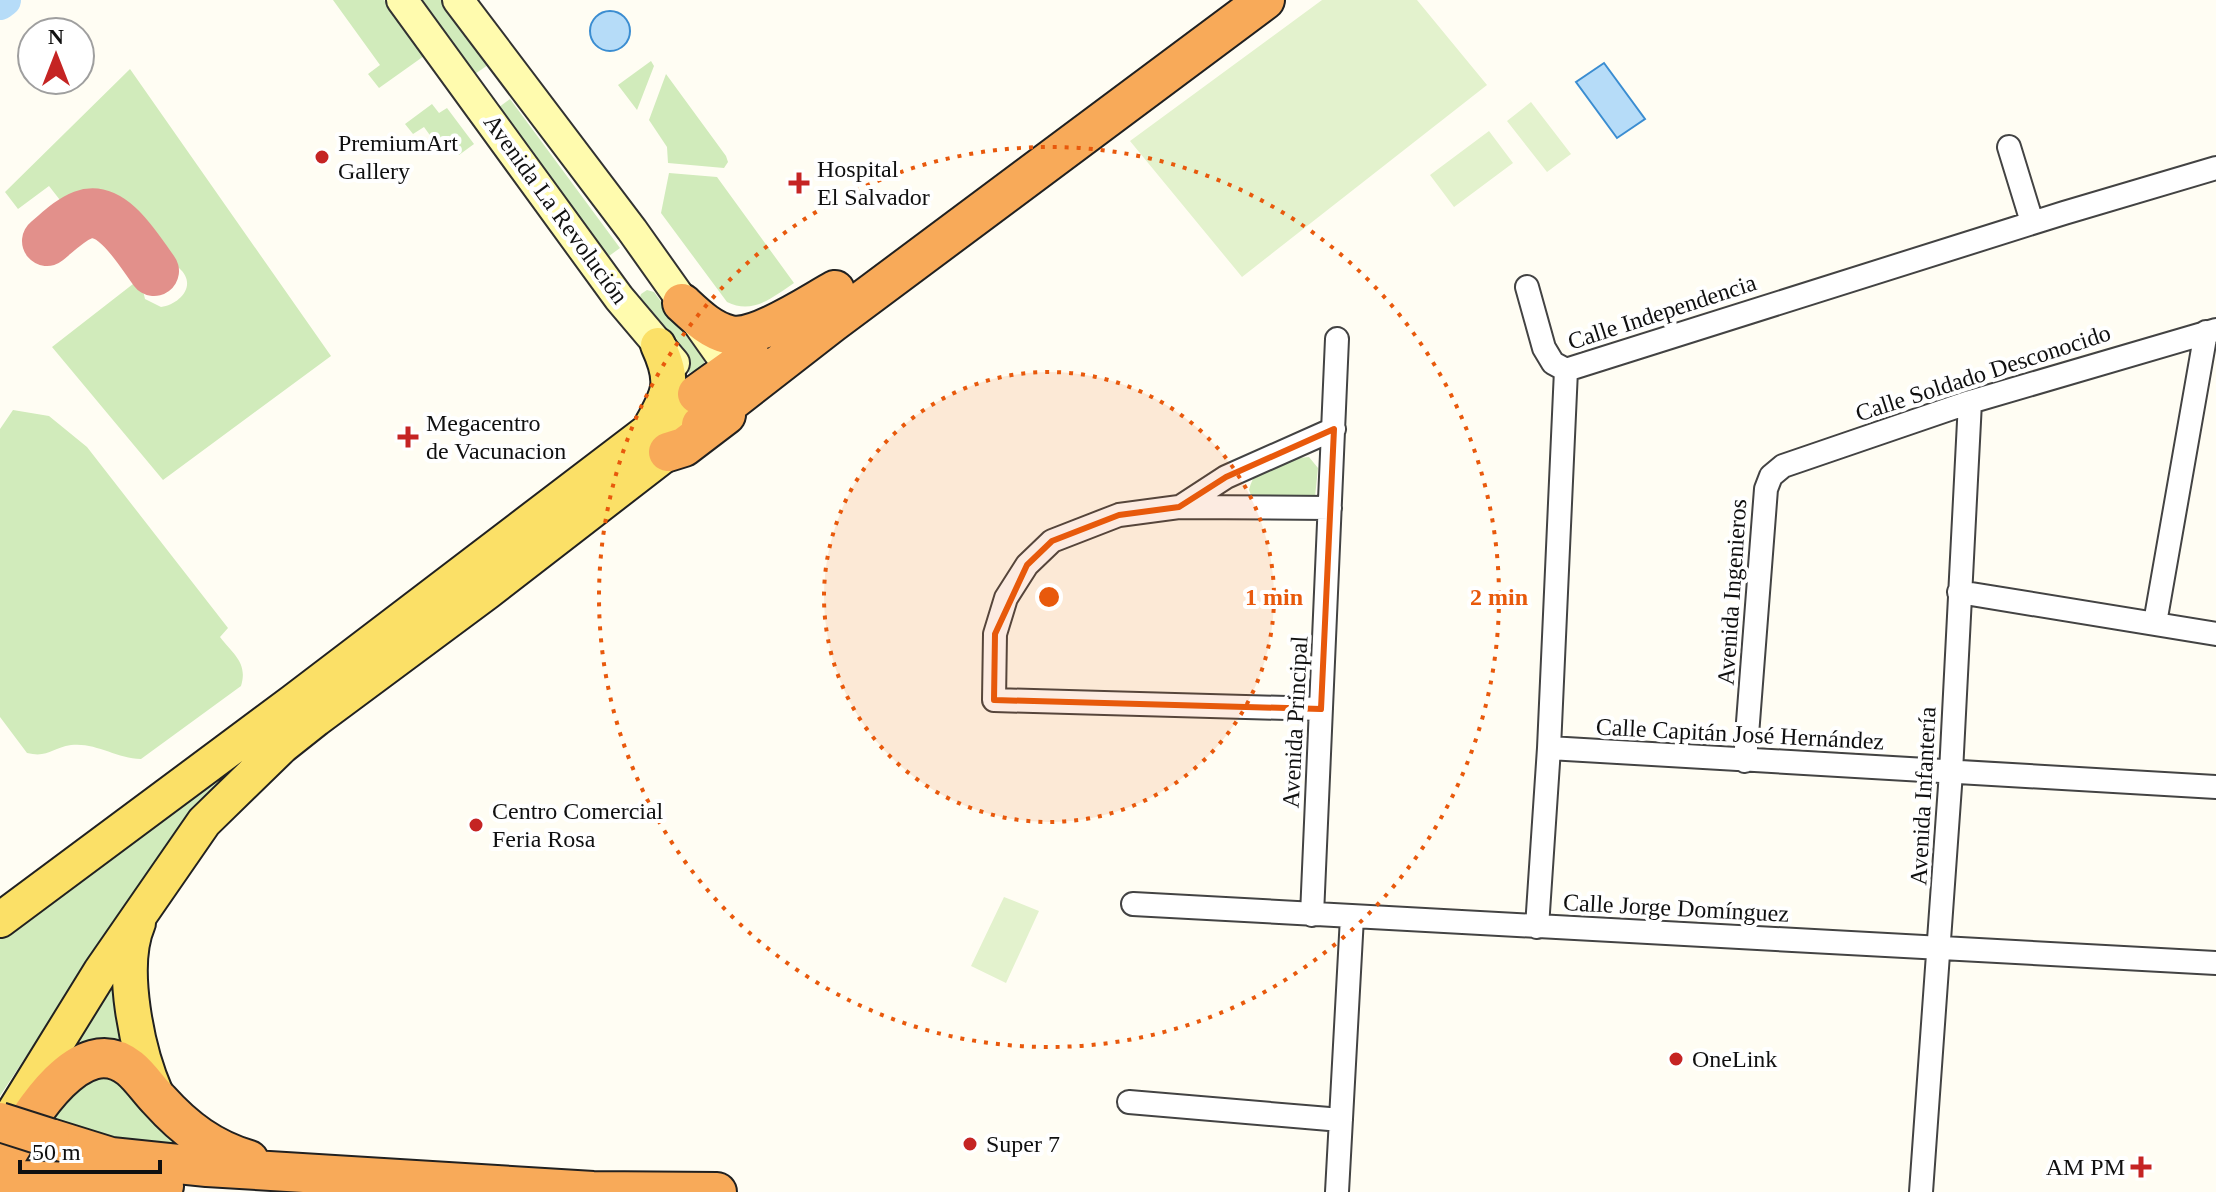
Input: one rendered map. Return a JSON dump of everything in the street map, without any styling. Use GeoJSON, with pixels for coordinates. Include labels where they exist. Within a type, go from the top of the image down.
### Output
{"type":"FeatureCollection","features":[{"type":"Feature","properties":{"kind":"highway"},"geometry":{"type":"LineString","coordinates":[[704,411],[738,380],[1223,12],[1265,0]]}},
{"type":"Feature","properties":{"kind":"highway"},"geometry":{"type":"LineString","coordinates":[[682,303],[711,326],[738,336],[833,307]]}},
{"type":"Feature","properties":{"kind":"highway"},"geometry":{"type":"LineString","coordinates":[[659,441],[684,447],[702,434],[818,343],[833,307]]}},
{"type":"Feature","properties":{"kind":"highway"},"geometry":{"type":"LineString","coordinates":[[0,1166],[47,1096],[78,1065],[99,1058],[120,1061],[132,1070],[190,1131],[225,1153],[299,1172]]}},
{"type":"Feature","properties":{"kind":"highway"},"geometry":{"type":"LineString","coordinates":[[0,1122],[111,1157],[143,1161],[593,1191],[717,1192]]}},
{"type":"Feature","properties":{"kind":"highway"},"geometry":{"type":"LineString","coordinates":[[0,1179],[259,1192]]}},
{"type":"Feature","properties":{"kind":"main road","name":"Avenida La Revolución"},"geometry":{"type":"LineString","coordinates":[[402,0],[704,411]]}},
{"type":"Feature","properties":{"kind":"main road","name":"Avenida La Revolución"},"geometry":{"type":"LineString","coordinates":[[458,0],[738,380]]}},
{"type":"Feature","properties":{"kind":"main road"},"geometry":{"type":"LineString","coordinates":[[619,298],[659,270]]}},
{"type":"Feature","properties":{"kind":"main road"},"geometry":{"type":"LineString","coordinates":[[0,1135],[101,971],[204,822],[282,746],[659,441],[670,377],[658,345]]}},
{"type":"Feature","properties":{"kind":"main road"},"geometry":{"type":"LineString","coordinates":[[0,920],[293,702],[704,411]]}},
{"type":"Feature","properties":{"kind":"main road"},"geometry":{"type":"LineString","coordinates":[[149,899],[136,929],[131,974],[140,1049],[159,1101]]}},
{"type":"Feature","properties":{"kind":"street"},"geometry":{"type":"LineString","coordinates":[[2009,147],[2032,222]]}},
{"type":"Feature","properties":{"kind":"street","name":"Calle Independencia"},"geometry":{"type":"LineString","coordinates":[[1537,927],[1549,748],[1566,370],[2032,222],[2216,168]]}},
{"type":"Feature","properties":{"kind":"street"},"geometry":{"type":"LineString","coordinates":[[1527,287],[1544,348],[1553,363],[1566,370]]}},
{"type":"Feature","properties":{"kind":"street"},"geometry":{"type":"LineString","coordinates":[[2155,623],[2211,331]]}},
{"type":"Feature","properties":{"kind":"street","name":"Calle Soldado Desconocido"},"geometry":{"type":"LineString","coordinates":[[1771,476],[1783,466],[1970,402],[2211,331]]}},
{"type":"Feature","properties":{"kind":"street","name":"Avenida Principal"},"geometry":{"type":"LineString","coordinates":[[1312,915],[1337,339]]}},
{"type":"Feature","properties":{"kind":"street","name":"Avenida Infantería"},"geometry":{"type":"LineString","coordinates":[[1921,1192],[1951,772],[1970,402]]}},
{"type":"Feature","properties":{"kind":"street"},"geometry":{"type":"LineString","coordinates":[[1179,507],[1226,477],[1334,429]]}},
{"type":"Feature","properties":{"kind":"street","name":"Avenida Ingenieros"},"geometry":{"type":"LineString","coordinates":[[1745,761],[1766,489],[1771,476]]}},
{"type":"Feature","properties":{"kind":"street"},"geometry":{"type":"LineString","coordinates":[[1321,709],[994,700],[995,634],[1006,598],[1027,565],[1052,541],[1065,535],[1119,515],[1179,507],[1330,508]]}},
{"type":"Feature","properties":{"kind":"street"},"geometry":{"type":"LineString","coordinates":[[1959,592],[2216,634]]}},
{"type":"Feature","properties":{"kind":"street","name":"Calle Capitán José Hernández"},"geometry":{"type":"LineString","coordinates":[[1549,748],[2216,787]]}},
{"type":"Feature","properties":{"kind":"street","name":"Calle Jorge Domínguez"},"geometry":{"type":"LineString","coordinates":[[1133,904],[2216,963]]}},
{"type":"Feature","properties":{"kind":"street"},"geometry":{"type":"LineString","coordinates":[[1337,1192],[1352,917]]}},
{"type":"Feature","properties":{"kind":"street"},"geometry":{"type":"LineString","coordinates":[[1129,1102],[1341,1120]]}},
{"type":"Feature","properties":{"kind":"highlighted area"},"geometry":{"type":"Polygon","coordinates":[[[1334,429],[1321,709],[994,700],[995,634],[1027,565],[1052,541],[1119,515],[1179,507],[1226,477],[1334,429]]]}},
{"type":"Feature","properties":{"kind":"green space"},"geometry":{"type":"Polygon","coordinates":[[[333,0],[384,0],[424,56],[379,88],[368,74],[380,65],[333,0]]]}},
{"type":"Feature","properties":{"kind":"green space"},"geometry":{"type":"Polygon","coordinates":[[[417,0],[441,0],[488,65],[472,76],[417,0]]]}},
{"type":"Feature","properties":{"kind":"green space"},"geometry":{"type":"Polygon","coordinates":[[[1322,0],[1417,0],[1487,85],[1242,277],[1130,141],[1322,0]]]}},
{"type":"Feature","properties":{"kind":"green space"},"geometry":{"type":"Polygon","coordinates":[[[651,61],[654,66],[637,110],[618,85],[651,61]]]}},
{"type":"Feature","properties":{"kind":"green space"},"geometry":{"type":"Polygon","coordinates":[[[130,69],[331,356],[163,480],[52,347],[133,284],[141,282],[145,299],[161,307],[174,302],[187,287],[184,274],[176,266],[157,258],[120,210],[109,202],[96,198],[83,200],[67,209],[49,186],[18,209],[5,192],[130,69]]]}},
{"type":"Feature","properties":{"kind":"green space"},"geometry":{"type":"Polygon","coordinates":[[[666,74],[726,156],[728,162],[724,168],[668,163],[667,147],[649,120],[666,74]]]}},
{"type":"Feature","properties":{"kind":"green space"},"geometry":{"type":"Polygon","coordinates":[[[510,99],[620,248],[605,259],[495,110],[510,99]]]}},
{"type":"Feature","properties":{"kind":"green space"},"geometry":{"type":"Polygon","coordinates":[[[1531,102],[1571,154],[1547,172],[1507,121],[1531,102]]]}},
{"type":"Feature","properties":{"kind":"green space"},"geometry":{"type":"Polygon","coordinates":[[[432,104],[439,113],[447,108],[474,144],[459,155],[446,138],[437,145],[424,127],[413,134],[405,124],[432,104]]]}},
{"type":"Feature","properties":{"kind":"green space"},"geometry":{"type":"Polygon","coordinates":[[[1489,131],[1513,163],[1454,207],[1430,175],[1489,131]]]}},
{"type":"Feature","properties":{"kind":"green space"},"geometry":{"type":"Polygon","coordinates":[[[669,173],[717,177],[794,283],[762,303],[745,306],[727,302],[661,213],[669,173]]]}},
{"type":"Feature","properties":{"kind":"green space"},"geometry":{"type":"Polygon","coordinates":[[[647,290],[654,292],[704,360],[704,367],[689,373],[639,301],[641,294],[647,290]]]}},
{"type":"Feature","properties":{"kind":"green space"},"geometry":{"type":"Polygon","coordinates":[[[13,410],[49,416],[87,447],[228,628],[220,637],[241,665],[241,686],[141,759],[80,745],[40,754],[27,753],[0,717],[0,429],[13,410]]]}},
{"type":"Feature","properties":{"kind":"green space"},"geometry":{"type":"Polygon","coordinates":[[[1309,457],[1318,468],[1315,497],[1253,500],[1249,490],[1264,467],[1281,460],[1309,457]]]}},
{"type":"Feature","properties":{"kind":"green space"},"geometry":{"type":"Polygon","coordinates":[[[290,713],[208,797],[133,893],[0,1096],[0,928],[290,713]]]}},
{"type":"Feature","properties":{"kind":"green space"},"geometry":{"type":"Polygon","coordinates":[[[1004,897],[1039,911],[1006,983],[971,966],[1004,897]]]}},
{"type":"Feature","properties":{"kind":"green space"},"geometry":{"type":"Polygon","coordinates":[[[113,977],[129,1045],[80,1048],[87,1023],[113,977]]]}},
{"type":"Feature","properties":{"kind":"green space"},"geometry":{"type":"Polygon","coordinates":[[[102,1064],[204,1150],[147,1149],[45,1117],[102,1064]]]}},
{"type":"Feature","properties":{"kind":"water"},"geometry":{"type":"Polygon","coordinates":[[[610,11],[624,17],[630,31],[624,45],[610,51],[596,45],[590,31],[596,17],[610,11]]]}},
{"type":"Feature","properties":{"kind":"water"},"geometry":{"type":"Polygon","coordinates":[[[1604,63],[1645,119],[1617,138],[1576,82],[1604,63]]]}},
{"type":"Feature","properties":{"kind":"waterway"},"geometry":{"type":"LineString","coordinates":[[0,3],[4,0]]}},
{"type":"Feature","properties":{"kind":"taxiway"},"geometry":{"type":"LineString","coordinates":[[47,241],[83,215],[94,213],[105,216],[124,231],[154,271]]}},
{"type":"Feature","properties":{"kind":"place","name":"PremiumArt Gallery"},"geometry":{"type":"Point","coordinates":[322,157]}},
{"type":"Feature","properties":{"kind":"place","name":"Hospital El Salvador"},"geometry":{"type":"Point","coordinates":[799,183]}},
{"type":"Feature","properties":{"kind":"place","name":"Megacentro de Vacunacion"},"geometry":{"type":"Point","coordinates":[408,437]}},
{"type":"Feature","properties":{"kind":"place","name":"Centro Comercial Feria Rosa"},"geometry":{"type":"Point","coordinates":[476,825]}},
{"type":"Feature","properties":{"kind":"place","name":"OneLink"},"geometry":{"type":"Point","coordinates":[1676,1059]}},
{"type":"Feature","properties":{"kind":"place","name":"Super 7"},"geometry":{"type":"Point","coordinates":[970,1144]}},
{"type":"Feature","properties":{"kind":"place","name":"AM PM"},"geometry":{"type":"Point","coordinates":[2141,1167]}}]}
